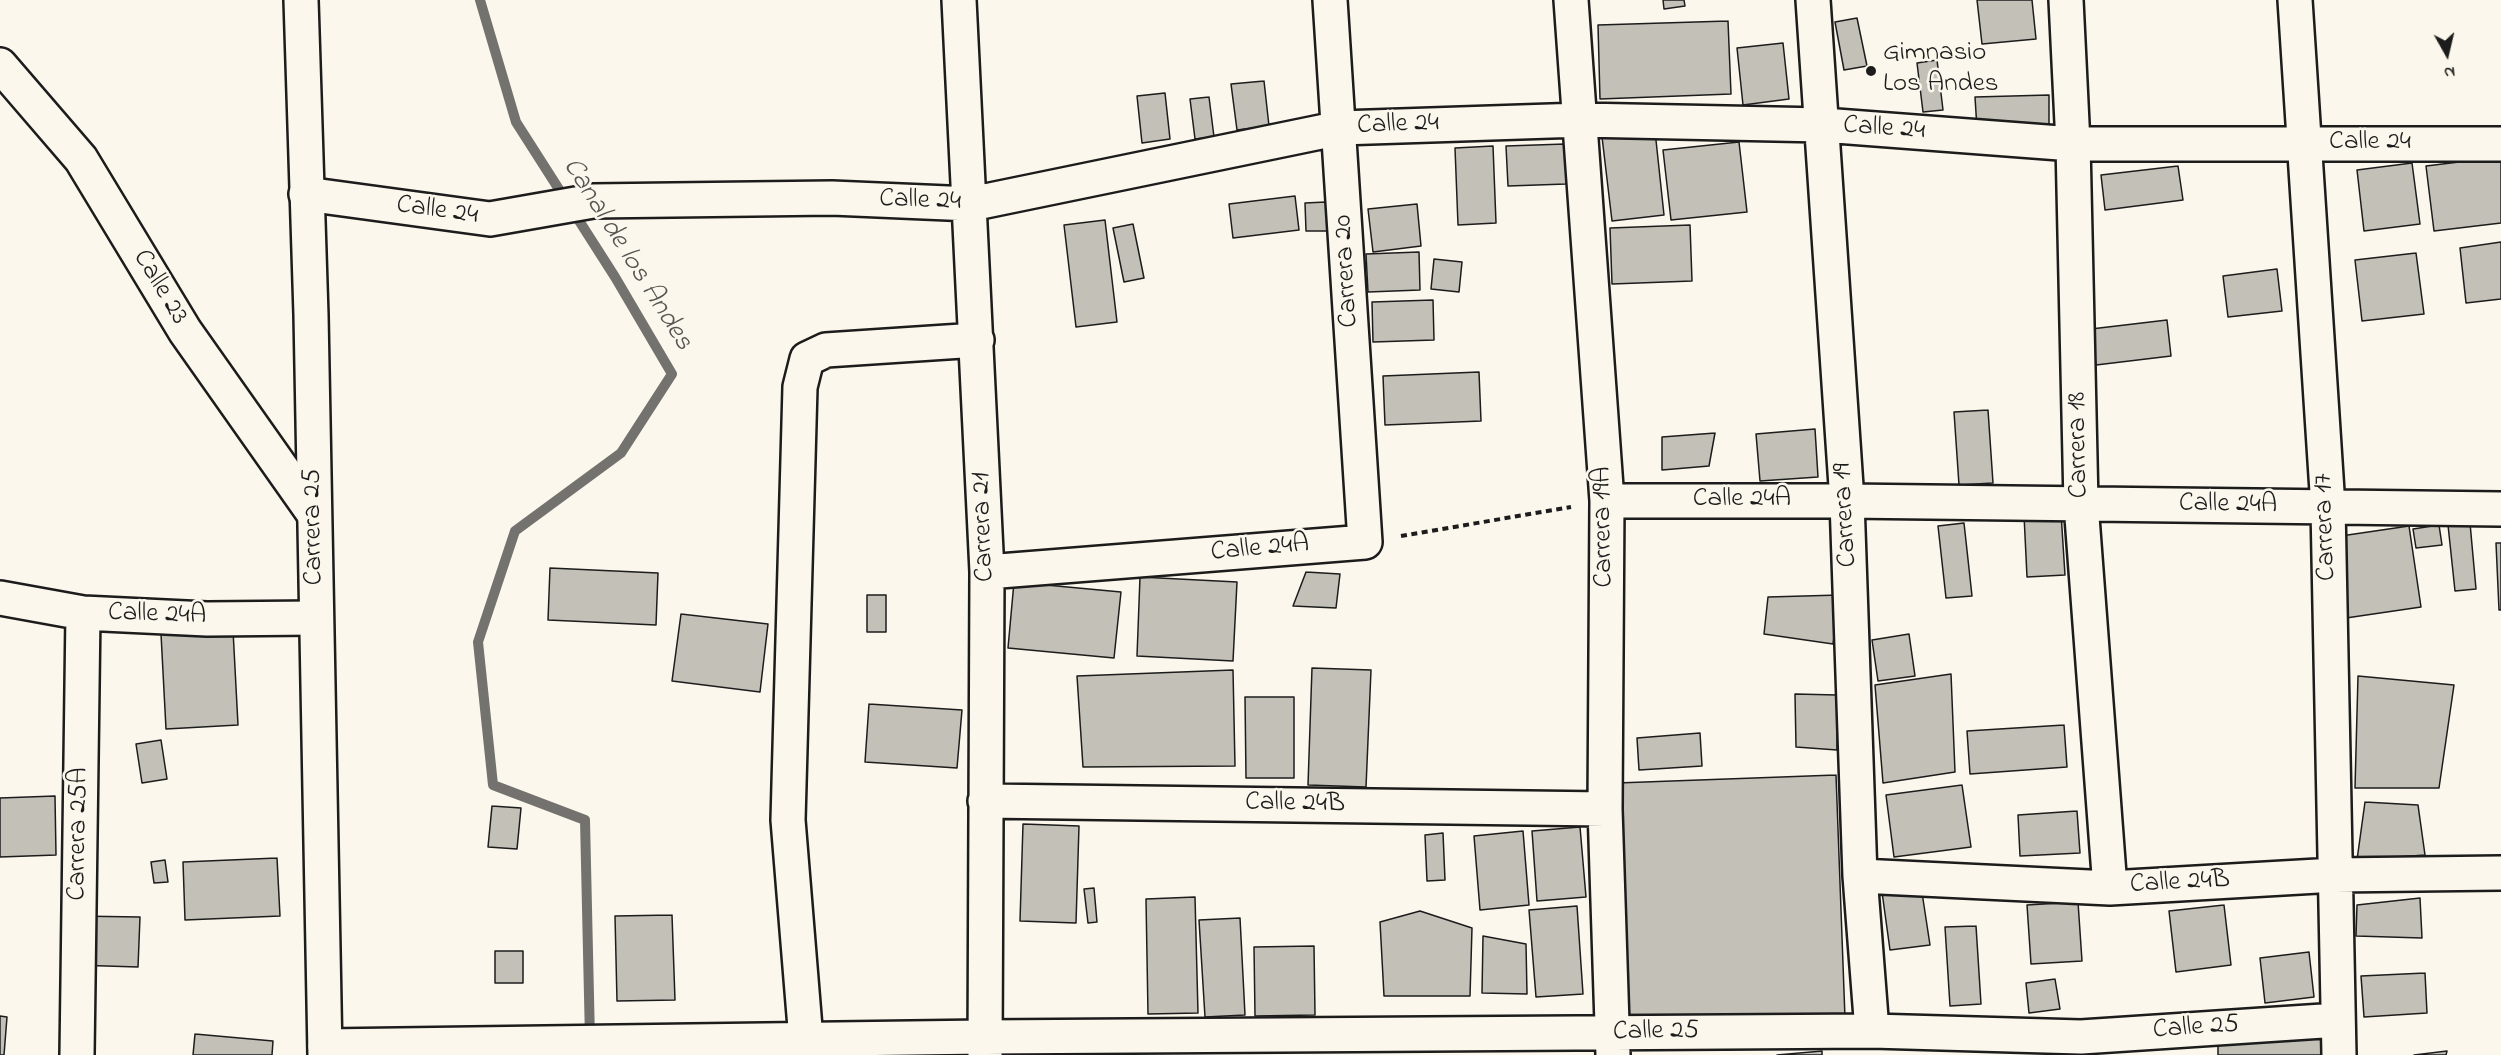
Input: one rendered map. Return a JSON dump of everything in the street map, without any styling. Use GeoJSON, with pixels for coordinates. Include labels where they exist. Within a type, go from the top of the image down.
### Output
{"type":"FeatureCollection","features":[{"type":"Feature","properties":{"kind":"street","name":"Carrera 25"},"geometry":{"type":"LineString","coordinates":[[301,0],[325,1051]]}},
{"type":"Feature","properties":{"kind":"street","name":"Carrera 21"},"geometry":{"type":"LineString","coordinates":[[959,0],[971,204],[987,572],[985,1046]]}},
{"type":"Feature","properties":{"kind":"street","name":"Carrera 20"},"geometry":{"type":"LineString","coordinates":[[1330,0],[1365,542]]}},
{"type":"Feature","properties":{"kind":"street","name":"Carrera 19A"},"geometry":{"type":"LineString","coordinates":[[1571,0],[1607,501],[1605,809],[1613,1044]]}},
{"type":"Feature","properties":{"kind":"street","name":"Carrera 19"},"geometry":{"type":"LineString","coordinates":[[1813,0],[1847,501],[1860,876],[1872,1031]]}},
{"type":"Feature","properties":{"kind":"street","name":"Carrera 18"},"geometry":{"type":"LineString","coordinates":[[2066,0],[2073,144],[2081,504],[2110,888]]}},
{"type":"Feature","properties":{"kind":"street","name":"Carrera 17"},"geometry":{"type":"LineString","coordinates":[[2295,0],[2302,143],[2328,507],[2339,1055]]}},
{"type":"Feature","properties":{"kind":"street","name":"Calle 23"},"geometry":{"type":"LineString","coordinates":[[0,65],[81,159],[185,331],[314,514]]}},
{"type":"Feature","properties":{"kind":"street","name":"Calle 24"},"geometry":{"type":"LineString","coordinates":[[306,194],[490,219],[593,201],[832,198],[971,204],[1340,128],[1581,120],[1823,125],[2073,144],[2501,144]]}},
{"type":"Feature","properties":{"kind":"street"},"geometry":{"type":"LineString","coordinates":[[806,1040],[788,820],[800,387],[807,359],[826,350],[977,340]]}},
{"type":"Feature","properties":{"kind":"street","name":"Calle 24A"},"geometry":{"type":"LineString","coordinates":[[1607,501],[1847,501],[2501,509]]}},
{"type":"Feature","properties":{"kind":"street","name":"Calle 24A"},"geometry":{"type":"LineString","coordinates":[[987,572],[1365,542]]}},
{"type":"Feature","properties":{"kind":"street","name":"Calle 24A"},"geometry":{"type":"LineString","coordinates":[[0,598],[83,612],[207,619],[316,618]]}},
{"type":"Feature","properties":{"kind":"street","name":"Carrera 25A"},"geometry":{"type":"LineString","coordinates":[[77,1055],[83,612]]}},
{"type":"Feature","properties":{"kind":"street","name":"Calle 24B"},"geometry":{"type":"LineString","coordinates":[[985,801],[1605,809]]}},
{"type":"Feature","properties":{"kind":"street","name":"Calle 24B"},"geometry":{"type":"LineString","coordinates":[[1860,876],[2110,888],[2335,874],[2501,873]]}},
{"type":"Feature","properties":{"kind":"street","name":"Calle 25"},"geometry":{"type":"LineString","coordinates":[[325,1051],[521,1043],[806,1040],[985,1046],[1613,1044],[1872,1031],[2081,1046],[2338,1020]]}},
{"type":"Feature","properties":{"kind":"path"},"geometry":{"type":"LineString","coordinates":[[1365,542],[1607,501]]}},
{"type":"Feature","properties":{"kind":"building"},"geometry":{"type":"Polygon","coordinates":[[[1663,0],[1684,0],[1685,6],[1664,9],[1663,0]]]}},
{"type":"Feature","properties":{"kind":"building"},"geometry":{"type":"Polygon","coordinates":[[[1977,0],[2032,0],[2036,39],[1982,44],[1977,0]]]}},
{"type":"Feature","properties":{"kind":"building"},"geometry":{"type":"Polygon","coordinates":[[[1857,18],[1867,66],[1844,70],[1835,22],[1857,18]]]}},
{"type":"Feature","properties":{"kind":"building"},"geometry":{"type":"Polygon","coordinates":[[[1728,21],[1731,94],[1600,99],[1598,25],[1728,21]]]}},
{"type":"Feature","properties":{"kind":"building"},"geometry":{"type":"Polygon","coordinates":[[[1783,43],[1789,99],[1743,105],[1737,48],[1783,43]]]}},
{"type":"Feature","properties":{"kind":"building"},"geometry":{"type":"Polygon","coordinates":[[[1937,60],[1943,110],[1923,112],[1917,63],[1937,60]]]}},
{"type":"Feature","properties":{"kind":"building"},"geometry":{"type":"Polygon","coordinates":[[[1264,81],[1269,126],[1237,130],[1231,84],[1264,81]]]}},
{"type":"Feature","properties":{"kind":"building"},"geometry":{"type":"Polygon","coordinates":[[[1165,93],[1170,139],[1142,143],[1137,96],[1165,93]]]}},
{"type":"Feature","properties":{"kind":"building"},"geometry":{"type":"Polygon","coordinates":[[[2049,95],[2049,126],[1977,129],[1975,97],[2049,95]]]}},
{"type":"Feature","properties":{"kind":"building"},"geometry":{"type":"Polygon","coordinates":[[[1209,97],[1214,137],[1195,139],[1190,99],[1209,97]]]}},
{"type":"Feature","properties":{"kind":"building"},"geometry":{"type":"Polygon","coordinates":[[[1655,131],[1664,215],[1612,221],[1602,137],[1655,131]]]}},
{"type":"Feature","properties":{"kind":"building"},"geometry":{"type":"Polygon","coordinates":[[[1739,142],[1747,212],[1671,220],[1663,150],[1739,142]]]}},
{"type":"Feature","properties":{"kind":"building"},"geometry":{"type":"Polygon","coordinates":[[[1565,144],[1566,184],[1508,186],[1506,146],[1565,144]]]}},
{"type":"Feature","properties":{"kind":"building"},"geometry":{"type":"Polygon","coordinates":[[[1493,146],[1496,223],[1458,225],[1455,148],[1493,146]]]}},
{"type":"Feature","properties":{"kind":"building"},"geometry":{"type":"Polygon","coordinates":[[[2501,157],[2501,223],[2434,231],[2426,166],[2501,157]]]}},
{"type":"Feature","properties":{"kind":"building"},"geometry":{"type":"Polygon","coordinates":[[[2412,163],[2420,224],[2364,231],[2357,170],[2412,163]]]}},
{"type":"Feature","properties":{"kind":"building"},"geometry":{"type":"Polygon","coordinates":[[[2178,166],[2183,200],[2105,210],[2101,175],[2178,166]]]}},
{"type":"Feature","properties":{"kind":"building"},"geometry":{"type":"Polygon","coordinates":[[[1295,196],[1299,230],[1233,238],[1229,204],[1295,196]]]}},
{"type":"Feature","properties":{"kind":"building"},"geometry":{"type":"Polygon","coordinates":[[[1326,202],[1327,231],[1306,231],[1305,203],[1326,202]]]}},
{"type":"Feature","properties":{"kind":"building"},"geometry":{"type":"Polygon","coordinates":[[[1417,204],[1421,246],[1373,252],[1368,209],[1417,204]]]}},
{"type":"Feature","properties":{"kind":"building"},"geometry":{"type":"Polygon","coordinates":[[[1105,220],[1117,322],[1076,327],[1064,225],[1105,220]]]}},
{"type":"Feature","properties":{"kind":"building"},"geometry":{"type":"Polygon","coordinates":[[[1133,224],[1144,278],[1124,282],[1113,228],[1133,224]]]}},
{"type":"Feature","properties":{"kind":"building"},"geometry":{"type":"Polygon","coordinates":[[[1690,225],[1692,281],[1612,284],[1610,228],[1690,225]]]}},
{"type":"Feature","properties":{"kind":"building"},"geometry":{"type":"Polygon","coordinates":[[[2501,242],[2501,299],[2466,303],[2460,248],[2501,242]]]}},
{"type":"Feature","properties":{"kind":"building"},"geometry":{"type":"Polygon","coordinates":[[[1419,252],[1420,290],[1368,292],[1366,254],[1419,252]]]}},
{"type":"Feature","properties":{"kind":"building"},"geometry":{"type":"Polygon","coordinates":[[[2416,253],[2424,314],[2362,321],[2355,260],[2416,253]]]}},
{"type":"Feature","properties":{"kind":"building"},"geometry":{"type":"Polygon","coordinates":[[[1434,259],[1462,262],[1459,292],[1431,289],[1434,259]]]}},
{"type":"Feature","properties":{"kind":"building"},"geometry":{"type":"Polygon","coordinates":[[[2277,269],[2282,311],[2228,317],[2223,276],[2277,269]]]}},
{"type":"Feature","properties":{"kind":"building"},"geometry":{"type":"Polygon","coordinates":[[[1433,300],[1434,340],[1373,342],[1372,302],[1433,300]]]}},
{"type":"Feature","properties":{"kind":"building"},"geometry":{"type":"Polygon","coordinates":[[[2167,320],[2171,356],[2096,365],[2091,329],[2167,320]]]}},
{"type":"Feature","properties":{"kind":"building"},"geometry":{"type":"Polygon","coordinates":[[[1479,372],[1481,421],[1385,425],[1383,376],[1479,372]]]}},
{"type":"Feature","properties":{"kind":"building"},"geometry":{"type":"Polygon","coordinates":[[[1988,410],[1993,483],[1959,485],[1954,412],[1988,410]]]}},
{"type":"Feature","properties":{"kind":"building"},"geometry":{"type":"Polygon","coordinates":[[[1815,429],[1818,477],[1760,481],[1756,434],[1815,429]]]}},
{"type":"Feature","properties":{"kind":"building"},"geometry":{"type":"Polygon","coordinates":[[[1715,433],[1709,466],[1662,470],[1662,437],[1715,433]]]}},
{"type":"Feature","properties":{"kind":"building"},"geometry":{"type":"Polygon","coordinates":[[[2061,513],[2065,575],[2027,577],[2024,515],[2061,513]]]}},
{"type":"Feature","properties":{"kind":"building"},"geometry":{"type":"Polygon","coordinates":[[[1964,523],[1972,596],[1946,598],[1938,526],[1964,523]]]}},
{"type":"Feature","properties":{"kind":"building"},"geometry":{"type":"Polygon","coordinates":[[[2470,523],[2476,589],[2455,591],[2448,525],[2470,523]]]}},
{"type":"Feature","properties":{"kind":"building"},"geometry":{"type":"Polygon","coordinates":[[[2439,525],[2442,545],[2416,548],[2413,529],[2439,525]]]}},
{"type":"Feature","properties":{"kind":"building"},"geometry":{"type":"Polygon","coordinates":[[[2409,526],[2421,607],[2346,618],[2334,537],[2409,526]]]}},
{"type":"Feature","properties":{"kind":"building"},"geometry":{"type":"Polygon","coordinates":[[[2496,543],[2501,543],[2501,610],[2499,610],[2496,543]]]}},
{"type":"Feature","properties":{"kind":"building"},"geometry":{"type":"Polygon","coordinates":[[[550,568],[658,573],[656,625],[548,620],[550,568]]]}},
{"type":"Feature","properties":{"kind":"building"},"geometry":{"type":"Polygon","coordinates":[[[1306,572],[1340,574],[1336,608],[1293,606],[1306,572]]]}},
{"type":"Feature","properties":{"kind":"building"},"geometry":{"type":"Polygon","coordinates":[[[1140,577],[1237,582],[1233,661],[1137,656],[1140,577]]]}},
{"type":"Feature","properties":{"kind":"building"},"geometry":{"type":"Polygon","coordinates":[[[1014,582],[1121,592],[1114,658],[1008,648],[1014,582]]]}},
{"type":"Feature","properties":{"kind":"building"},"geometry":{"type":"Polygon","coordinates":[[[867,595],[886,595],[886,632],[867,632],[867,595]]]}},
{"type":"Feature","properties":{"kind":"building"},"geometry":{"type":"Polygon","coordinates":[[[1840,595],[1833,644],[1764,634],[1768,597],[1840,595]]]}},
{"type":"Feature","properties":{"kind":"building"},"geometry":{"type":"Polygon","coordinates":[[[232,611],[238,725],[166,729],[160,615],[232,611]]]}},
{"type":"Feature","properties":{"kind":"building"},"geometry":{"type":"Polygon","coordinates":[[[681,614],[768,624],[760,692],[672,681],[681,614]]]}},
{"type":"Feature","properties":{"kind":"building"},"geometry":{"type":"Polygon","coordinates":[[[1909,634],[1915,676],[1878,681],[1872,640],[1909,634]]]}},
{"type":"Feature","properties":{"kind":"building"},"geometry":{"type":"Polygon","coordinates":[[[1312,668],[1371,670],[1366,787],[1308,785],[1312,668]]]}},
{"type":"Feature","properties":{"kind":"building"},"geometry":{"type":"Polygon","coordinates":[[[1233,670],[1235,766],[1083,767],[1077,676],[1233,670]]]}},
{"type":"Feature","properties":{"kind":"building"},"geometry":{"type":"Polygon","coordinates":[[[1951,674],[1955,772],[1883,783],[1875,685],[1951,674]]]}},
{"type":"Feature","properties":{"kind":"building"},"geometry":{"type":"Polygon","coordinates":[[[2358,676],[2454,685],[2439,788],[2355,788],[2358,676]]]}},
{"type":"Feature","properties":{"kind":"building"},"geometry":{"type":"Polygon","coordinates":[[[1795,694],[1837,695],[1837,750],[1796,747],[1795,694]]]}},
{"type":"Feature","properties":{"kind":"building"},"geometry":{"type":"Polygon","coordinates":[[[1245,697],[1294,697],[1294,778],[1246,778],[1245,697]]]}},
{"type":"Feature","properties":{"kind":"building"},"geometry":{"type":"Polygon","coordinates":[[[869,704],[962,710],[957,768],[865,762],[869,704]]]}},
{"type":"Feature","properties":{"kind":"building"},"geometry":{"type":"Polygon","coordinates":[[[2064,725],[2067,767],[1970,774],[1967,731],[2064,725]]]}},
{"type":"Feature","properties":{"kind":"building"},"geometry":{"type":"Polygon","coordinates":[[[1700,733],[1702,766],[1639,770],[1637,738],[1700,733]]]}},
{"type":"Feature","properties":{"kind":"building"},"geometry":{"type":"Polygon","coordinates":[[[161,740],[167,779],[142,783],[136,744],[161,740]]]}},
{"type":"Feature","properties":{"kind":"building"},"geometry":{"type":"Polygon","coordinates":[[[1836,775],[1845,1018],[1625,1026],[1617,783],[1836,775]]]}},
{"type":"Feature","properties":{"kind":"building"},"geometry":{"type":"Polygon","coordinates":[[[1962,785],[1971,847],[1894,857],[1886,795],[1962,785]]]}},
{"type":"Feature","properties":{"kind":"building"},"geometry":{"type":"Polygon","coordinates":[[[55,796],[56,855],[0,857],[0,798],[55,796]]]}},
{"type":"Feature","properties":{"kind":"building"},"geometry":{"type":"Polygon","coordinates":[[[2365,802],[2418,805],[2425,855],[2357,860],[2365,802]]]}},
{"type":"Feature","properties":{"kind":"building"},"geometry":{"type":"Polygon","coordinates":[[[492,806],[521,808],[517,849],[488,847],[492,806]]]}},
{"type":"Feature","properties":{"kind":"building"},"geometry":{"type":"Polygon","coordinates":[[[2077,811],[2080,853],[2020,856],[2018,815],[2077,811]]]}},
{"type":"Feature","properties":{"kind":"building"},"geometry":{"type":"Polygon","coordinates":[[[1023,824],[1079,826],[1076,923],[1020,921],[1023,824]]]}},
{"type":"Feature","properties":{"kind":"building"},"geometry":{"type":"Polygon","coordinates":[[[1580,827],[1586,897],[1537,901],[1532,831],[1580,827]]]}},
{"type":"Feature","properties":{"kind":"building"},"geometry":{"type":"Polygon","coordinates":[[[1523,831],[1529,905],[1480,910],[1474,836],[1523,831]]]}},
{"type":"Feature","properties":{"kind":"building"},"geometry":{"type":"Polygon","coordinates":[[[1443,833],[1445,880],[1427,881],[1425,835],[1443,833]]]}},
{"type":"Feature","properties":{"kind":"building"},"geometry":{"type":"Polygon","coordinates":[[[277,858],[280,916],[185,920],[183,862],[277,858]]]}},
{"type":"Feature","properties":{"kind":"building"},"geometry":{"type":"Polygon","coordinates":[[[165,860],[168,882],[154,883],[151,862],[165,860]]]}},
{"type":"Feature","properties":{"kind":"building"},"geometry":{"type":"Polygon","coordinates":[[[1921,886],[1930,945],[1890,950],[1882,892],[1921,886]]]}},
{"type":"Feature","properties":{"kind":"building"},"geometry":{"type":"Polygon","coordinates":[[[1094,888],[1097,922],[1088,923],[1084,889],[1094,888]]]}},
{"type":"Feature","properties":{"kind":"building"},"geometry":{"type":"Polygon","coordinates":[[[1195,897],[1198,1013],[1148,1014],[1146,899],[1195,897]]]}},
{"type":"Feature","properties":{"kind":"building"},"geometry":{"type":"Polygon","coordinates":[[[2420,898],[2422,938],[2356,936],[2357,905],[2420,898]]]}},
{"type":"Feature","properties":{"kind":"building"},"geometry":{"type":"Polygon","coordinates":[[[2078,902],[2082,961],[2031,964],[2027,905],[2078,902]]]}},
{"type":"Feature","properties":{"kind":"building"},"geometry":{"type":"Polygon","coordinates":[[[2224,905],[2231,965],[2176,972],[2169,911],[2224,905]]]}},
{"type":"Feature","properties":{"kind":"building"},"geometry":{"type":"Polygon","coordinates":[[[1577,906],[1583,994],[1536,997],[1529,910],[1577,906]]]}},
{"type":"Feature","properties":{"kind":"building"},"geometry":{"type":"Polygon","coordinates":[[[1420,911],[1472,928],[1470,996],[1384,996],[1380,922],[1420,911]]]}},
{"type":"Feature","properties":{"kind":"building"},"geometry":{"type":"Polygon","coordinates":[[[672,915],[675,1000],[617,1001],[615,916],[672,915]]]}},
{"type":"Feature","properties":{"kind":"building"},"geometry":{"type":"Polygon","coordinates":[[[75,916],[140,917],[138,967],[74,965],[75,916]]]}},
{"type":"Feature","properties":{"kind":"building"},"geometry":{"type":"Polygon","coordinates":[[[1240,918],[1245,1015],[1205,1017],[1199,920],[1240,918]]]}},
{"type":"Feature","properties":{"kind":"building"},"geometry":{"type":"Polygon","coordinates":[[[1976,926],[1981,1004],[1950,1006],[1945,927],[1976,926]]]}},
{"type":"Feature","properties":{"kind":"building"},"geometry":{"type":"Polygon","coordinates":[[[1483,936],[1526,944],[1527,994],[1482,993],[1483,936]]]}},
{"type":"Feature","properties":{"kind":"building"},"geometry":{"type":"Polygon","coordinates":[[[1314,946],[1315,1015],[1255,1016],[1254,947],[1314,946]]]}},
{"type":"Feature","properties":{"kind":"building"},"geometry":{"type":"Polygon","coordinates":[[[495,951],[523,951],[523,983],[495,983],[495,951]]]}},
{"type":"Feature","properties":{"kind":"building"},"geometry":{"type":"Polygon","coordinates":[[[2309,952],[2314,997],[2265,1003],[2260,958],[2309,952]]]}},
{"type":"Feature","properties":{"kind":"building"},"geometry":{"type":"Polygon","coordinates":[[[2425,973],[2427,1013],[2364,1017],[2361,976],[2425,973]]]}},
{"type":"Feature","properties":{"kind":"building"},"geometry":{"type":"Polygon","coordinates":[[[2055,979],[2060,1009],[2029,1013],[2026,983],[2055,979]]]}},
{"type":"Feature","properties":{"kind":"building"},"geometry":{"type":"Polygon","coordinates":[[[0,1016],[7,1017],[4,1055],[0,1055],[0,1016]]]}},
{"type":"Feature","properties":{"kind":"building"},"geometry":{"type":"Polygon","coordinates":[[[195,1034],[273,1041],[272,1055],[193,1055],[195,1034]]]}},
{"type":"Feature","properties":{"kind":"building"},"geometry":{"type":"Polygon","coordinates":[[[2325,1037],[2326,1055],[2218,1055],[2218,1041],[2325,1037]]]}},
{"type":"Feature","properties":{"kind":"building"},"geometry":{"type":"Polygon","coordinates":[[[1822,1051],[1822,1055],[1777,1055],[1822,1051]]]}},
{"type":"Feature","properties":{"kind":"building"},"geometry":{"type":"Polygon","coordinates":[[[2447,1051],[2446,1055],[2414,1055],[2447,1051]]]}},
{"type":"Feature","properties":{"kind":"building"},"geometry":{"type":"Polygon","coordinates":[[[1049,1052],[1049,1055],[1006,1055],[1006,1054],[1049,1052]]]}},
{"type":"Feature","properties":{"kind":"waterway","name":"Canal de los Andes"},"geometry":{"type":"LineString","coordinates":[[480,0],[516,122],[615,277],[672,374],[621,453],[515,531],[478,642],[493,785],[585,820],[590,1040]]}},
{"type":"Feature","properties":{"kind":"place","name":"Gimnasio Los Andes"},"geometry":{"type":"Point","coordinates":[1871,71]}}]}
